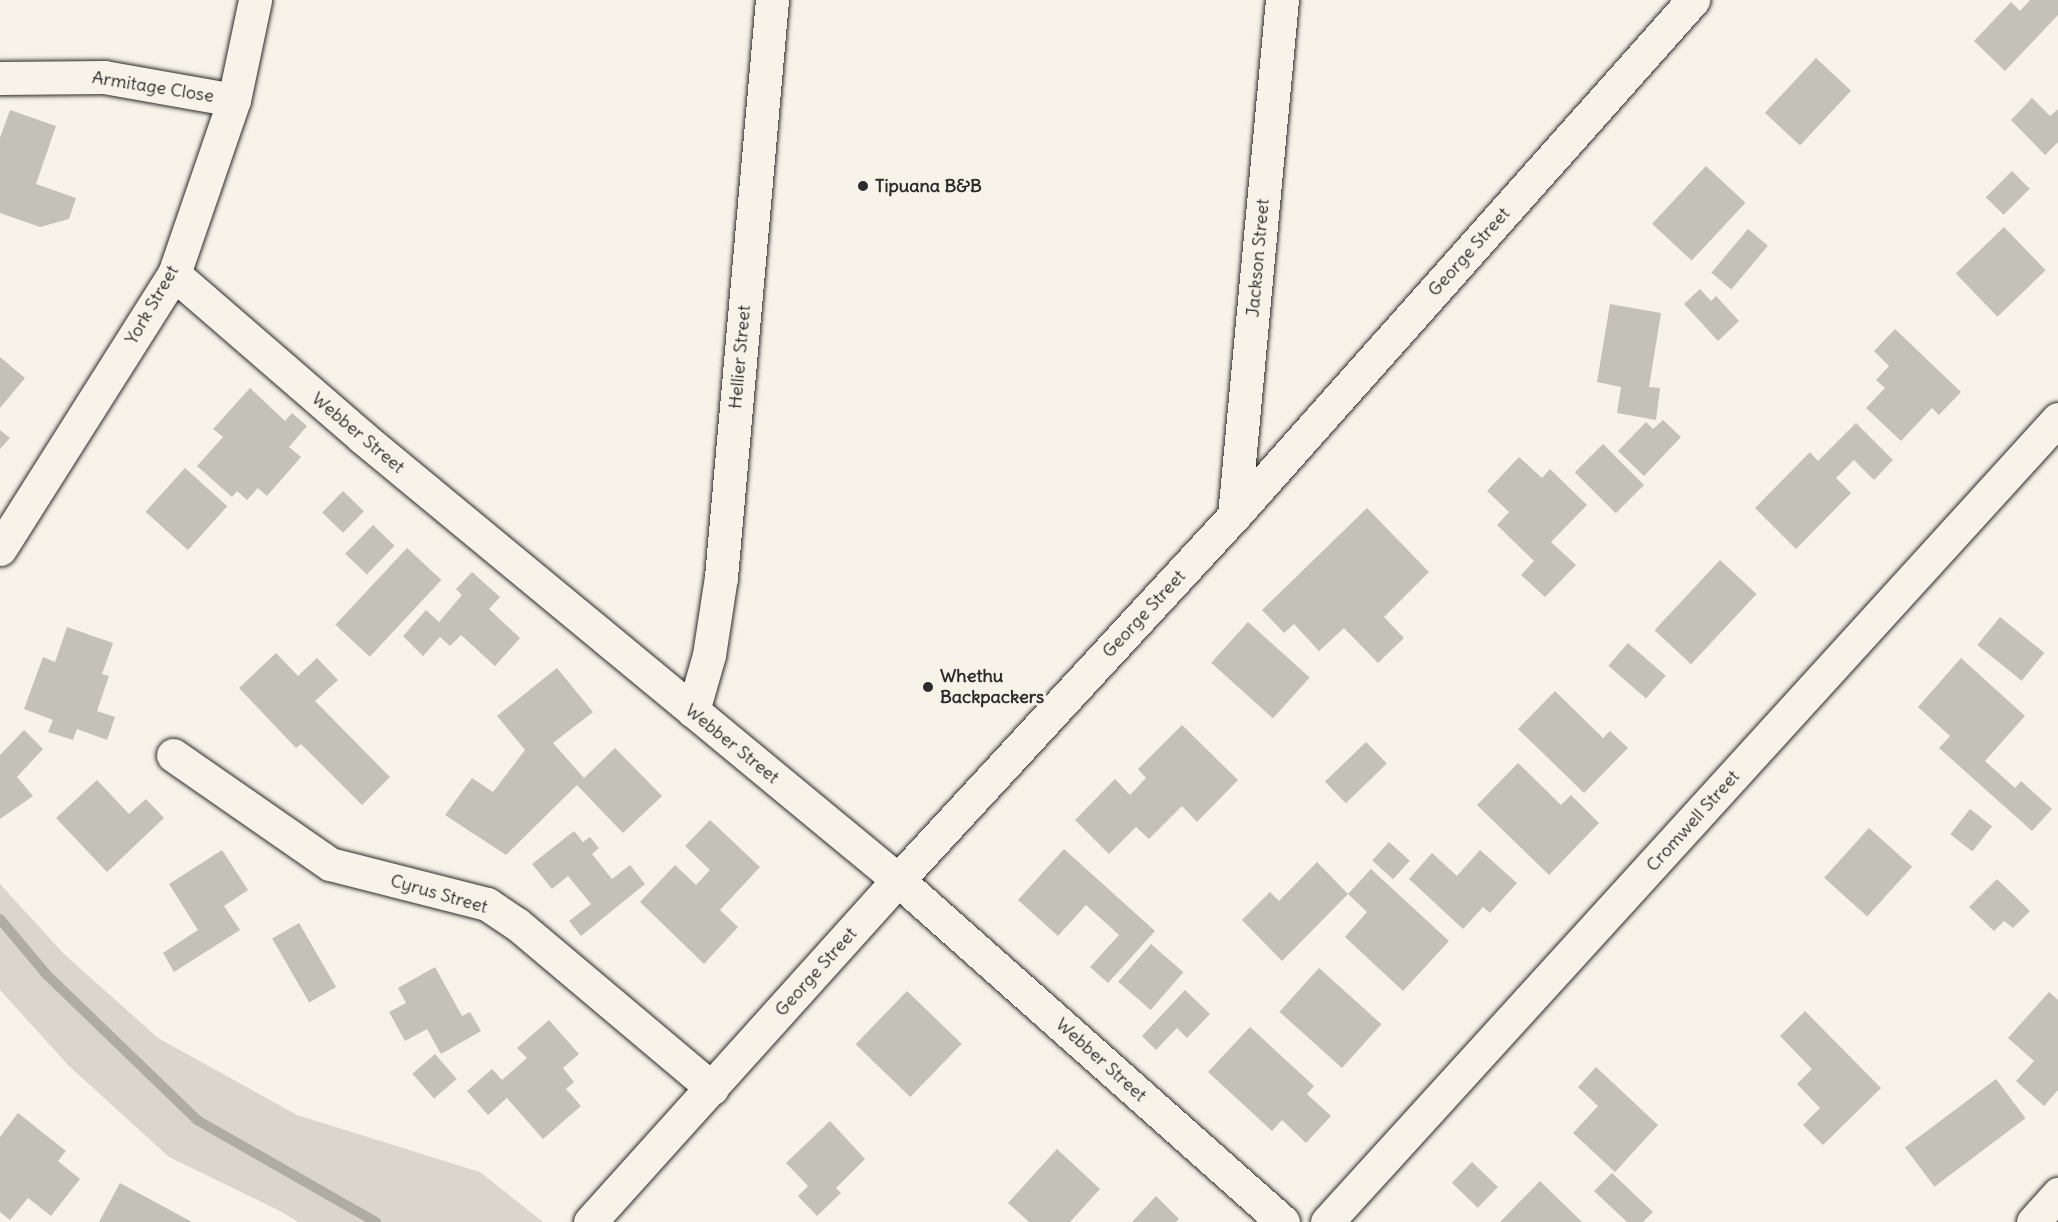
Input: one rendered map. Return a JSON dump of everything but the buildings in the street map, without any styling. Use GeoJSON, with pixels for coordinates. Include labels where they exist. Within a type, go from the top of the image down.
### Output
{"type":"FeatureCollection","features":[{"type":"Feature","properties":{"kind":"street","name":"York Street"},"geometry":{"type":"LineString","coordinates":[[0,549],[174,274],[234,100],[255,0]]}},
{"type":"Feature","properties":{"kind":"street","name":"Hellier Street"},"geometry":{"type":"LineString","coordinates":[[693,711],[709,655],[721,577],[772,0]]}},
{"type":"Feature","properties":{"kind":"street","name":"Jackson Street"},"geometry":{"type":"LineString","coordinates":[[1234,516],[1282,0]]}},
{"type":"Feature","properties":{"kind":"street","name":"George Street"},"geometry":{"type":"LineString","coordinates":[[590,1222],[898,880],[1234,516],[1693,0]]}},
{"type":"Feature","properties":{"kind":"street","name":"Armitage Close"},"geometry":{"type":"LineString","coordinates":[[0,78],[104,77],[234,100]]}},
{"type":"Feature","properties":{"kind":"street","name":"Webber Street"},"geometry":{"type":"LineString","coordinates":[[174,274],[362,437],[898,880],[1283,1222]]}},
{"type":"Feature","properties":{"kind":"street","name":"Cromwell Street"},"geometry":{"type":"LineString","coordinates":[[1328,1222],[2058,419]]}},
{"type":"Feature","properties":{"kind":"street","name":"Cyrus Street"},"geometry":{"type":"LineString","coordinates":[[173,755],[330,864],[487,904],[518,924],[712,1088]]}},
{"type":"Feature","properties":{"kind":"street"},"geometry":{"type":"LineString","coordinates":[[2033,1222],[2058,1194]]}},
{"type":"Feature","properties":{"kind":"shaded area"},"geometry":{"type":"Polygon","coordinates":[[[0,884],[64,954],[158,1038],[297,1115],[480,1172],[543,1222],[298,1222],[169,1157],[69,1066],[0,990],[0,884]]]}},
{"type":"Feature","properties":{"kind":"waterway"},"geometry":{"type":"LineString","coordinates":[[0,919],[47,975],[197,1120],[376,1222]]}},
{"type":"Feature","properties":{"kind":"place","name":"Tipuana B&B"},"geometry":{"type":"Point","coordinates":[863,186]}},
{"type":"Feature","properties":{"kind":"place","name":"Whethu Backpackers"},"geometry":{"type":"Point","coordinates":[928,687]}}]}
